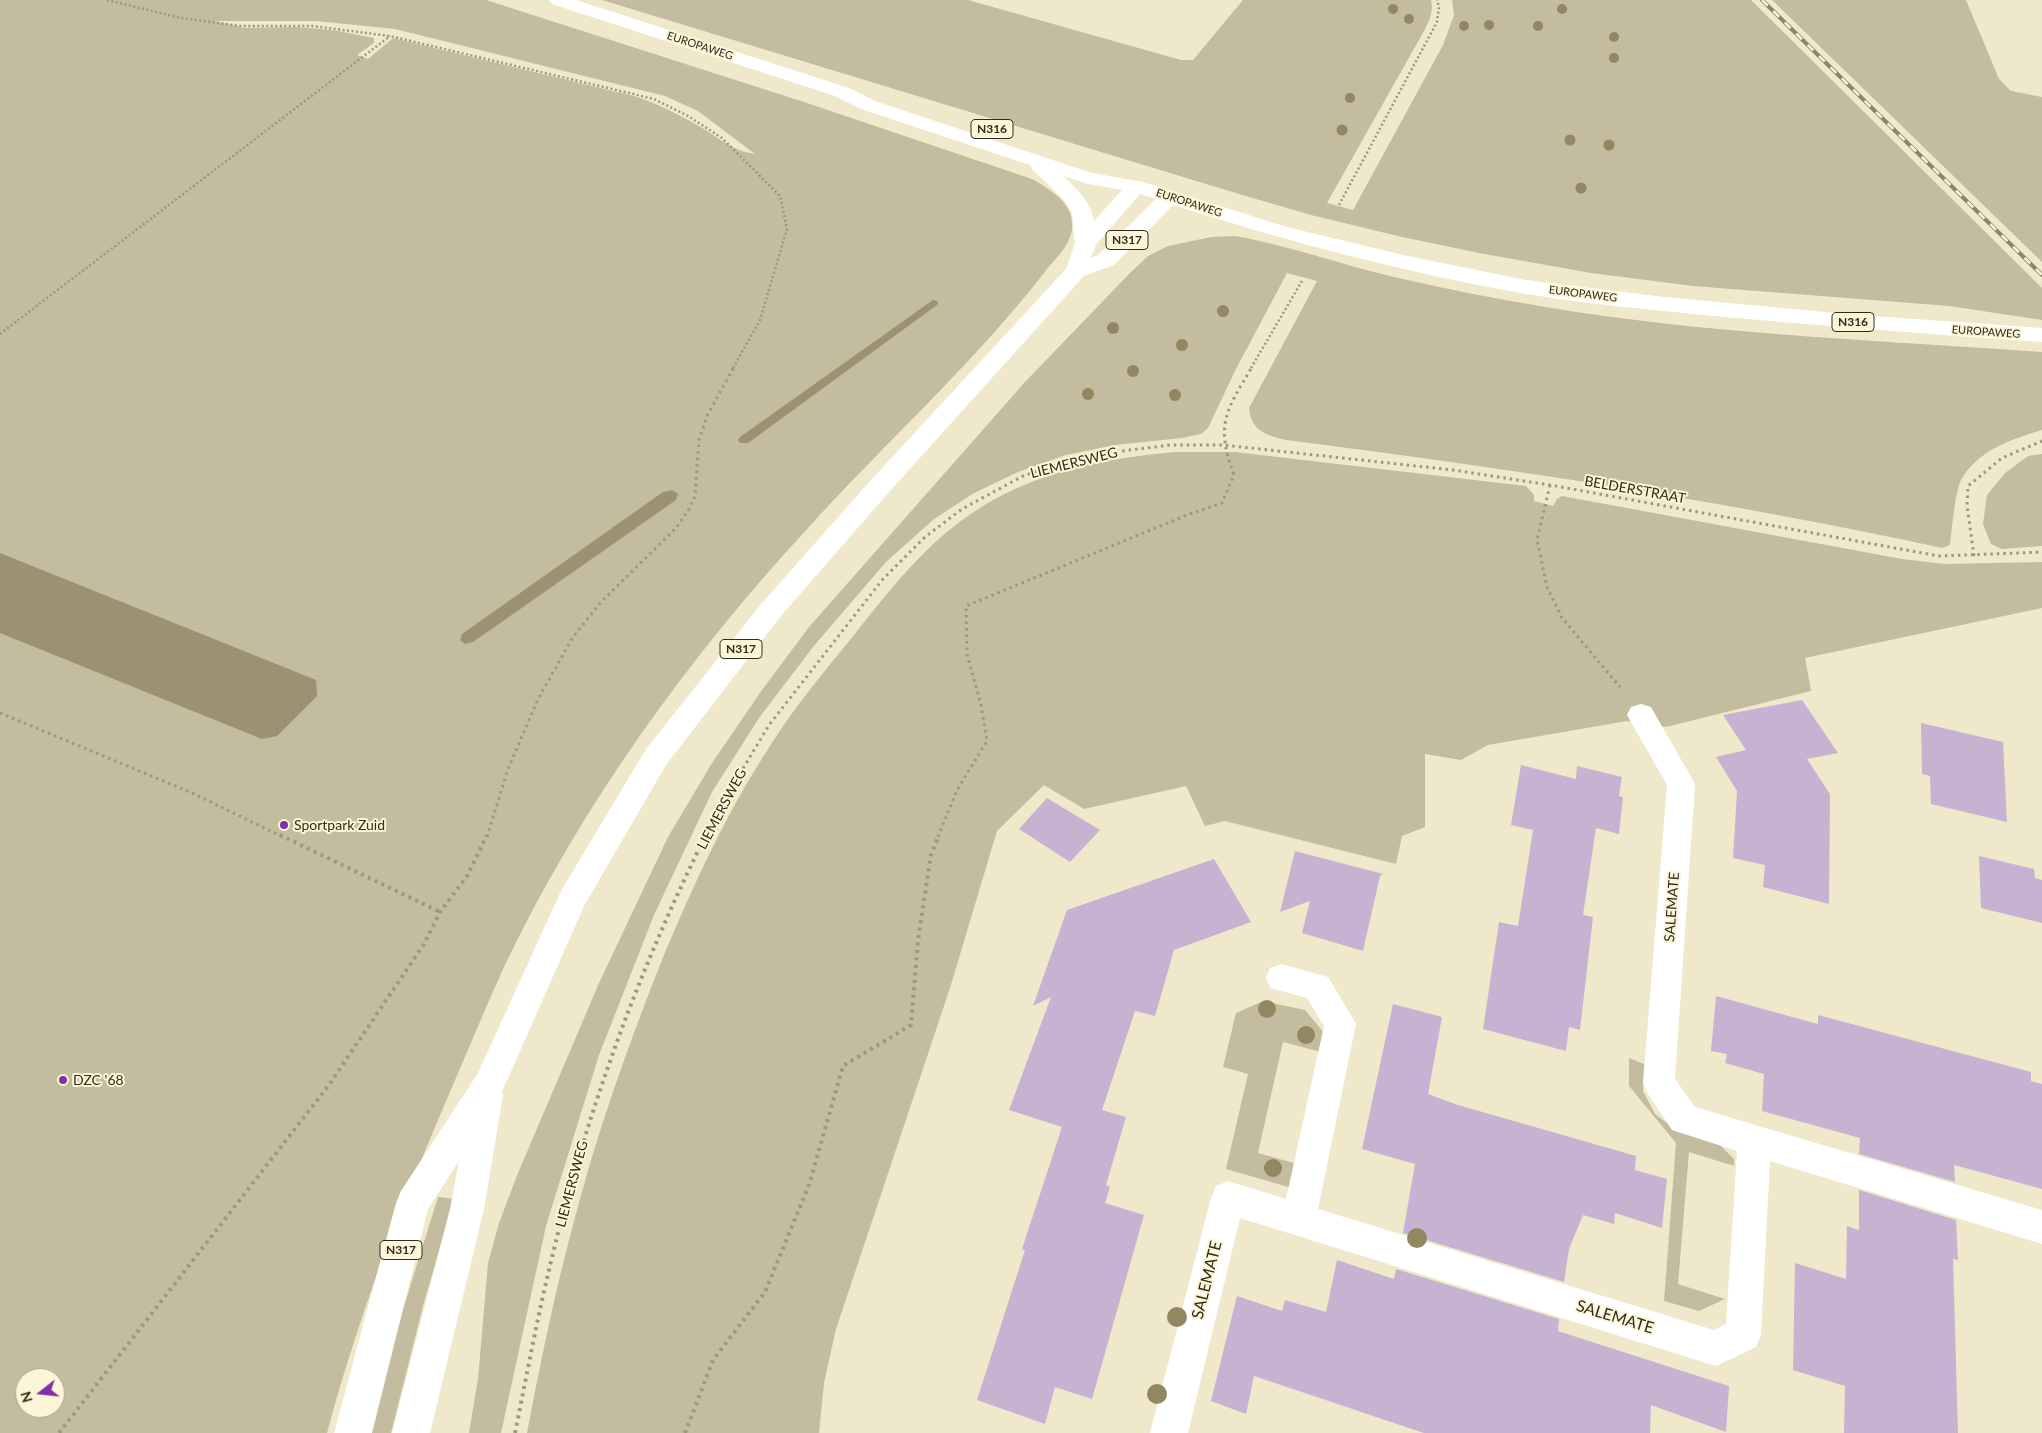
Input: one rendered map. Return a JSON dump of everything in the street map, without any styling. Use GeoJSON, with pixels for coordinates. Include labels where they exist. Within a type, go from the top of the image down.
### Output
{"type":"FeatureCollection","features":[{"type":"Feature","properties":{"kind":"main road","name":"EUROPAWEG"},"geometry":{"type":"LineString","coordinates":[[558,0],[842,92],[868,105],[1088,178],[1136,186],[1280,232],[1345,249],[1526,287],[1683,306],[2042,336]]}},
{"type":"Feature","properties":{"kind":"main road","name":"EUROPAWEG"},"geometry":{"type":"LineString","coordinates":[[842,92],[879,94],[1100,163],[1136,186]]}},
{"type":"Feature","properties":{"kind":"main road"},"geometry":{"type":"LineString","coordinates":[[1029,157],[1072,197],[1082,213],[1086,243]]}},
{"type":"Feature","properties":{"kind":"main road","name":"N317"},"geometry":{"type":"LineString","coordinates":[[353,1433],[413,1203],[489,1084],[572,900],[656,757],[778,603],[880,486],[1076,271],[1086,243],[1136,186]]}},
{"type":"Feature","properties":{"kind":"main road","name":"N317"},"geometry":{"type":"LineString","coordinates":[[1076,271],[1106,260],[1169,197]]}},
{"type":"Feature","properties":{"kind":"main road","name":"SALEMATE"},"geometry":{"type":"LineString","coordinates":[[1641,715],[1681,784],[1659,1083],[1684,1119],[2042,1227]]}},
{"type":"Feature","properties":{"kind":"main road"},"geometry":{"type":"LineString","coordinates":[[1281,978],[1317,987],[1340,1024],[1299,1220]]}},
{"type":"Feature","properties":{"kind":"main road","name":"N317"},"geometry":{"type":"LineString","coordinates":[[411,1433],[467,1209],[489,1084]]}},
{"type":"Feature","properties":{"kind":"main road","name":"SALEMATE"},"geometry":{"type":"LineString","coordinates":[[1169,1433],[1228,1198],[1716,1348],[1743,1334],[1754,1140]]}},
{"type":"Feature","properties":{"kind":"path"},"geometry":{"type":"LineString","coordinates":[[59,1433],[329,1085],[424,944],[440,912],[467,876],[489,832],[508,769],[538,699],[572,637],[601,602],[676,528],[688,511],[695,496],[700,440],[708,414],[760,320],[787,230],[780,196],[729,145],[688,116],[654,99],[390,36],[312,26],[240,26],[181,18],[107,0]]}},
{"type":"Feature","properties":{"kind":"path"},"geometry":{"type":"LineString","coordinates":[[1338,205],[1437,22],[1439,7],[1437,0]]}},
{"type":"Feature","properties":{"kind":"path"},"geometry":{"type":"LineString","coordinates":[[0,334],[390,36]]}},
{"type":"Feature","properties":{"kind":"path"},"geometry":{"type":"LineString","coordinates":[[685,1433],[713,1360],[766,1292],[809,1186],[843,1066],[911,1025],[918,940],[931,855],[956,790],[987,741],[981,704],[967,654],[966,606],[1187,515],[1222,503],[1234,475],[1222,445],[1222,430],[1228,408],[1302,281]]}},
{"type":"Feature","properties":{"kind":"path"},"geometry":{"type":"LineString","coordinates":[[1974,556],[1967,506],[1968,486],[1993,462],[2017,449],[2042,441]]}},
{"type":"Feature","properties":{"kind":"path","name":"LIEMERSWEG"},"geometry":{"type":"LineString","coordinates":[[515,1433],[549,1269],[583,1145],[614,1050],[647,965],[682,884],[723,802],[769,725],[882,579],[925,536],[962,509],[1023,476],[1070,461],[1114,452],[1170,445],[1222,445]]}},
{"type":"Feature","properties":{"kind":"path","name":"BELDERSTRAAT"},"geometry":{"type":"LineString","coordinates":[[1222,445],[1453,470],[1550,485],[1939,556],[2042,552]]}},
{"type":"Feature","properties":{"kind":"path"},"geometry":{"type":"LineString","coordinates":[[1550,485],[1537,540],[1547,587],[1562,618],[1627,694],[1641,715]]}},
{"type":"Feature","properties":{"kind":"path"},"geometry":{"type":"LineString","coordinates":[[0,713],[190,792],[440,912]]}},
{"type":"Feature","properties":{"kind":"shaded area","name":"Sportpark Zuid"},"geometry":{"type":"Polygon","coordinates":[[[0,0],[486,0],[804,102],[1032,179],[1054,193],[1066,205],[1072,220],[1071,235],[1061,253],[1017,307],[763,578],[679,682],[602,792],[534,907],[482,1016],[381,1264],[352,1348],[327,1433],[0,1433],[0,0]],[[215,21],[244,28],[296,27],[333,30],[374,38],[374,43],[357,55],[368,59],[393,38],[634,96],[681,116],[739,150],[755,154],[698,111],[665,96],[395,29],[316,21],[215,21]]]}},
{"type":"Feature","properties":{"kind":"shaded area"},"geometry":{"type":"Polygon","coordinates":[[[602,0],[968,0],[1181,60],[1193,60],[1243,0],[1431,0],[1431,12],[1424,31],[1327,203],[1353,210],[1443,45],[1454,15],[1452,0],[1751,0],[2042,288],[2042,320],[1949,306],[1693,286],[1591,273],[1402,237],[1311,215],[1239,194],[602,0]]]}},
{"type":"Feature","properties":{"kind":"shaded area"},"geometry":{"type":"Polygon","coordinates":[[[1772,0],[1966,0],[1999,79],[2011,91],[2042,97],[2042,262],[1772,0]]]}},
{"type":"Feature","properties":{"kind":"shaded area"},"geometry":{"type":"Polygon","coordinates":[[[1235,236],[1286,247],[1370,271],[1421,283],[1498,299],[1576,312],[1750,332],[2042,352],[2042,430],[2019,437],[1997,447],[1986,453],[1968,470],[1961,480],[1957,493],[1950,545],[1942,548],[1779,515],[1615,487],[1451,462],[1286,440],[1266,434],[1256,427],[1250,416],[1249,408],[1317,281],[1287,273],[1235,371],[1208,428],[1201,434],[1182,438],[1115,445],[1066,455],[1018,472],[974,493],[934,519],[886,562],[813,647],[759,718],[712,792],[654,915],[599,1055],[546,1226],[501,1433],[469,1433],[478,1379],[488,1263],[499,1223],[518,1173],[599,983],[668,837],[712,763],[762,690],[809,627],[1025,382],[1129,274],[1148,256],[1168,246],[1211,237],[1235,236]]]}},
{"type":"Feature","properties":{"kind":"shaded area"},"geometry":{"type":"Polygon","coordinates":[[[1175,452],[1235,452],[1526,486],[1534,495],[1534,501],[1553,506],[1557,499],[1562,496],[1902,559],[1944,564],[2042,562],[2042,608],[1805,658],[1811,691],[1666,727],[1627,721],[1488,745],[1461,760],[1425,754],[1425,827],[1402,836],[1396,864],[1225,821],[1205,826],[1186,786],[1084,809],[1044,785],[997,831],[950,988],[836,1329],[824,1383],[819,1433],[527,1433],[565,1254],[601,1127],[636,1026],[698,877],[739,797],[779,732],[818,679],[910,567],[944,534],[963,519],[1005,494],[1028,483],[1052,475],[1100,462],[1175,452]]]}},
{"type":"Feature","properties":{"kind":"shaded area"},"geometry":{"type":"Polygon","coordinates":[[[2042,454],[2042,546],[2002,549],[1991,544],[1983,524],[1987,495],[2005,473],[2028,456],[2042,454]]]}},
{"type":"Feature","properties":{"kind":"shaded area"},"geometry":{"type":"Polygon","coordinates":[[[672,490],[678,494],[676,500],[473,642],[465,644],[460,640],[462,634],[663,492],[672,490]]]}},
{"type":"Feature","properties":{"kind":"shaded area"},"geometry":{"type":"Polygon","coordinates":[[[0,553],[316,680],[317,696],[277,736],[262,739],[0,633],[0,553]]]}},
{"type":"Feature","properties":{"kind":"shaded area"},"geometry":{"type":"Polygon","coordinates":[[[1263,1001],[1305,1010],[1325,1034],[1321,1052],[1283,1042],[1258,1153],[1297,1164],[1292,1188],[1226,1169],[1248,1074],[1223,1067],[1236,1013],[1263,1001]]]}},
{"type":"Feature","properties":{"kind":"shaded area"},"geometry":{"type":"Polygon","coordinates":[[[1629,1058],[1644,1064],[1643,1091],[1655,1114],[1675,1129],[1717,1142],[1734,1159],[1734,1166],[1689,1152],[1678,1284],[1725,1299],[1699,1311],[1664,1301],[1676,1143],[1629,1086],[1629,1058]]]}},
{"type":"Feature","properties":{"kind":"shaded area"},"geometry":{"type":"Polygon","coordinates":[[[438,1197],[454,1199],[423,1306],[391,1433],[367,1433],[378,1390],[438,1197]]]}},
{"type":"Feature","properties":{"kind":"building"},"geometry":{"type":"Polygon","coordinates":[[[1802,700],[1838,753],[1807,759],[1830,794],[1829,904],[1763,887],[1765,865],[1733,858],[1737,791],[1716,757],[1746,750],[1723,715],[1802,700]]]}},
{"type":"Feature","properties":{"kind":"building"},"geometry":{"type":"Polygon","coordinates":[[[1921,723],[2003,742],[2007,822],[1931,804],[1930,776],[1922,774],[1921,723]]]}},
{"type":"Feature","properties":{"kind":"building"},"geometry":{"type":"Polygon","coordinates":[[[1521,765],[1576,779],[1577,766],[1622,777],[1619,796],[1623,797],[1619,834],[1596,828],[1583,915],[1593,917],[1580,1030],[1569,1027],[1566,1051],[1483,1029],[1499,922],[1518,926],[1533,830],[1511,825],[1521,765]]]}},
{"type":"Feature","properties":{"kind":"building"},"geometry":{"type":"Polygon","coordinates":[[[1047,798],[1100,830],[1070,862],[1019,829],[1047,798]]]}},
{"type":"Feature","properties":{"kind":"building"},"geometry":{"type":"Polygon","coordinates":[[[1295,851],[1383,874],[1380,876],[1363,951],[1302,933],[1310,901],[1280,912],[1295,851]]]}},
{"type":"Feature","properties":{"kind":"building"},"geometry":{"type":"Polygon","coordinates":[[[1979,856],[2034,869],[2035,878],[2042,880],[2042,923],[1981,908],[1979,856]]]}},
{"type":"Feature","properties":{"kind":"building"},"geometry":{"type":"Polygon","coordinates":[[[1214,859],[1251,922],[1174,950],[1155,1016],[1135,1011],[1102,1110],[1126,1117],[1106,1185],[1110,1187],[1105,1203],[1144,1215],[1092,1399],[1055,1387],[1045,1424],[977,1400],[1025,1250],[1022,1249],[1062,1127],[1009,1110],[1051,997],[1033,1006],[1067,910],[1214,859]]]}},
{"type":"Feature","properties":{"kind":"building"},"geometry":{"type":"Polygon","coordinates":[[[1716,996],[1818,1024],[1818,1015],[2031,1072],[2031,1081],[2042,1084],[2042,1189],[1954,1165],[1955,1182],[1859,1154],[1860,1138],[1762,1111],[1764,1074],[1725,1063],[1727,1054],[1711,1051],[1716,996]]]}},
{"type":"Feature","properties":{"kind":"building"},"geometry":{"type":"Polygon","coordinates":[[[1393,1004],[1442,1017],[1428,1094],[1458,1105],[1636,1156],[1635,1170],[1667,1179],[1662,1228],[1615,1213],[1614,1224],[1583,1215],[1569,1249],[1564,1282],[1403,1233],[1415,1164],[1362,1149],[1393,1004]]]}},
{"type":"Feature","properties":{"kind":"building"},"geometry":{"type":"Polygon","coordinates":[[[1859,1190],[1956,1220],[1958,1260],[1953,1259],[1958,1433],[1844,1433],[1845,1386],[1793,1370],[1795,1263],[1846,1279],[1847,1226],[1859,1230],[1859,1190]]]}},
{"type":"Feature","properties":{"kind":"building"},"geometry":{"type":"Polygon","coordinates":[[[1337,1260],[1394,1279],[1396,1269],[1559,1319],[1558,1331],[1729,1386],[1726,1432],[1651,1405],[1650,1433],[1424,1433],[1254,1376],[1246,1414],[1211,1401],[1237,1296],[1282,1311],[1285,1300],[1326,1312],[1337,1260]]]}},
{"type":"Feature","properties":{"kind":"waterway"},"geometry":{"type":"LineString","coordinates":[[744,440],[933,303]]}},
{"type":"Feature","properties":{"kind":"railway"},"geometry":{"type":"LineString","coordinates":[[1762,0],[2042,275]]}},
{"type":"Feature","properties":{"kind":"place","name":"Sportpark Zuid"},"geometry":{"type":"Point","coordinates":[284,825]}},
{"type":"Feature","properties":{"kind":"place","name":"DZC '68"},"geometry":{"type":"Point","coordinates":[63,1080]}}]}
